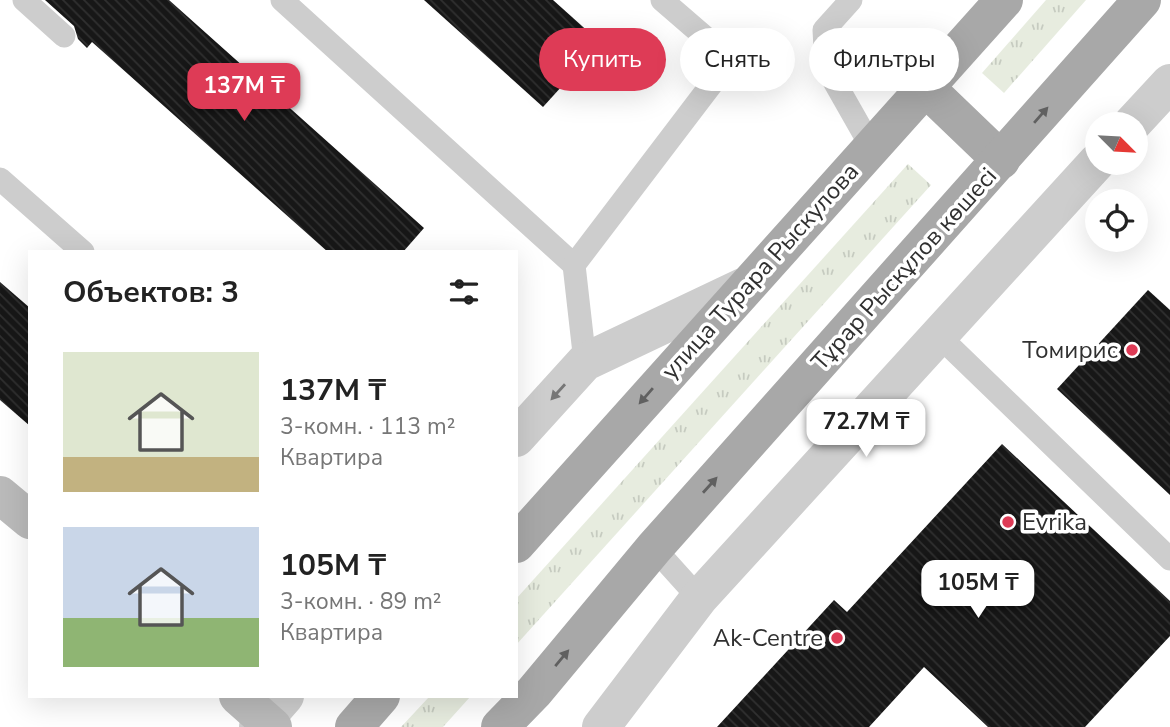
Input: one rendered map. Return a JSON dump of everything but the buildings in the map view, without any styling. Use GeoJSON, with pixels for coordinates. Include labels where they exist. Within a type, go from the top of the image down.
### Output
{"type":"FeatureCollection","features":[{"type":"Feature","properties":{"kind":"main road","name":"улица Турара Рыскулова"},"geometry":{"type":"LineString","coordinates":[[959,52],[1004,0]]}},
{"type":"Feature","properties":{"kind":"main road","name":"Тұрар Рыскұлов көшесі"},"geometry":{"type":"LineString","coordinates":[[500,727],[535,710],[654,548],[1142,0]]}},
{"type":"Feature","properties":{"kind":"main road","name":"улица Турара Рыскулова"},"geometry":{"type":"LineString","coordinates":[[518,542],[743,287],[925,91]]}},
{"type":"Feature","properties":{"kind":"main road"},"geometry":{"type":"LineString","coordinates":[[929,91],[1001,160]]}},
{"type":"Feature","properties":{"kind":"main road"},"geometry":{"type":"LineString","coordinates":[[354,727],[379,698]]}},
{"type":"Feature","properties":{"kind":"street"},"geometry":{"type":"LineString","coordinates":[[1143,112],[1170,83]]}},
{"type":"Feature","properties":{"kind":"street"},"geometry":{"type":"LineString","coordinates":[[601,727],[699,598],[1085,175]]}},
{"type":"Feature","properties":{"kind":"street"},"geometry":{"type":"LineString","coordinates":[[518,437],[585,362],[743,287]]}},
{"type":"Feature","properties":{"kind":"street"},"geometry":{"type":"LineString","coordinates":[[0,495],[28,518]]}},
{"type":"Feature","properties":{"kind":"lane"},"geometry":{"type":"LineString","coordinates":[[24,0],[64,36]]}},
{"type":"Feature","properties":{"kind":"lane"},"geometry":{"type":"LineString","coordinates":[[282,0],[574,265],[585,362]]}},
{"type":"Feature","properties":{"kind":"lane"},"geometry":{"type":"LineString","coordinates":[[574,265],[716,77],[721,51],[662,0]]}},
{"type":"Feature","properties":{"kind":"lane"},"geometry":{"type":"LineString","coordinates":[[851,0],[824,30],[826,67],[872,148]]}},
{"type":"Feature","properties":{"kind":"lane"},"geometry":{"type":"LineString","coordinates":[[0,179],[81,250]]}},
{"type":"Feature","properties":{"kind":"lane"},"geometry":{"type":"LineString","coordinates":[[939,336],[1170,559]]}},
{"type":"Feature","properties":{"kind":"lane"},"geometry":{"type":"LineString","coordinates":[[654,548],[699,598]]}},
{"type":"Feature","properties":{"kind":"green space"},"geometry":{"type":"Polygon","coordinates":[[[1046,0],[1086,0],[1004,93],[982,73],[1046,0]]]}},
{"type":"Feature","properties":{"kind":"green space"},"geometry":{"type":"Polygon","coordinates":[[[908,164],[931,185],[518,643],[518,597],[908,164]]]}},
{"type":"Feature","properties":{"kind":"green space"},"geometry":{"type":"Polygon","coordinates":[[[428,698],[469,698],[443,727],[401,727],[428,698]]]}},
{"type":"Feature","properties":{"kind":"place","name":"Томирис"},"geometry":{"type":"Point","coordinates":[1132,350]}},
{"type":"Feature","properties":{"kind":"place","name":"Evrika"},"geometry":{"type":"Point","coordinates":[1008,522]}},
{"type":"Feature","properties":{"kind":"place","name":"Ak-Centre"},"geometry":{"type":"Point","coordinates":[837,638]}}]}
